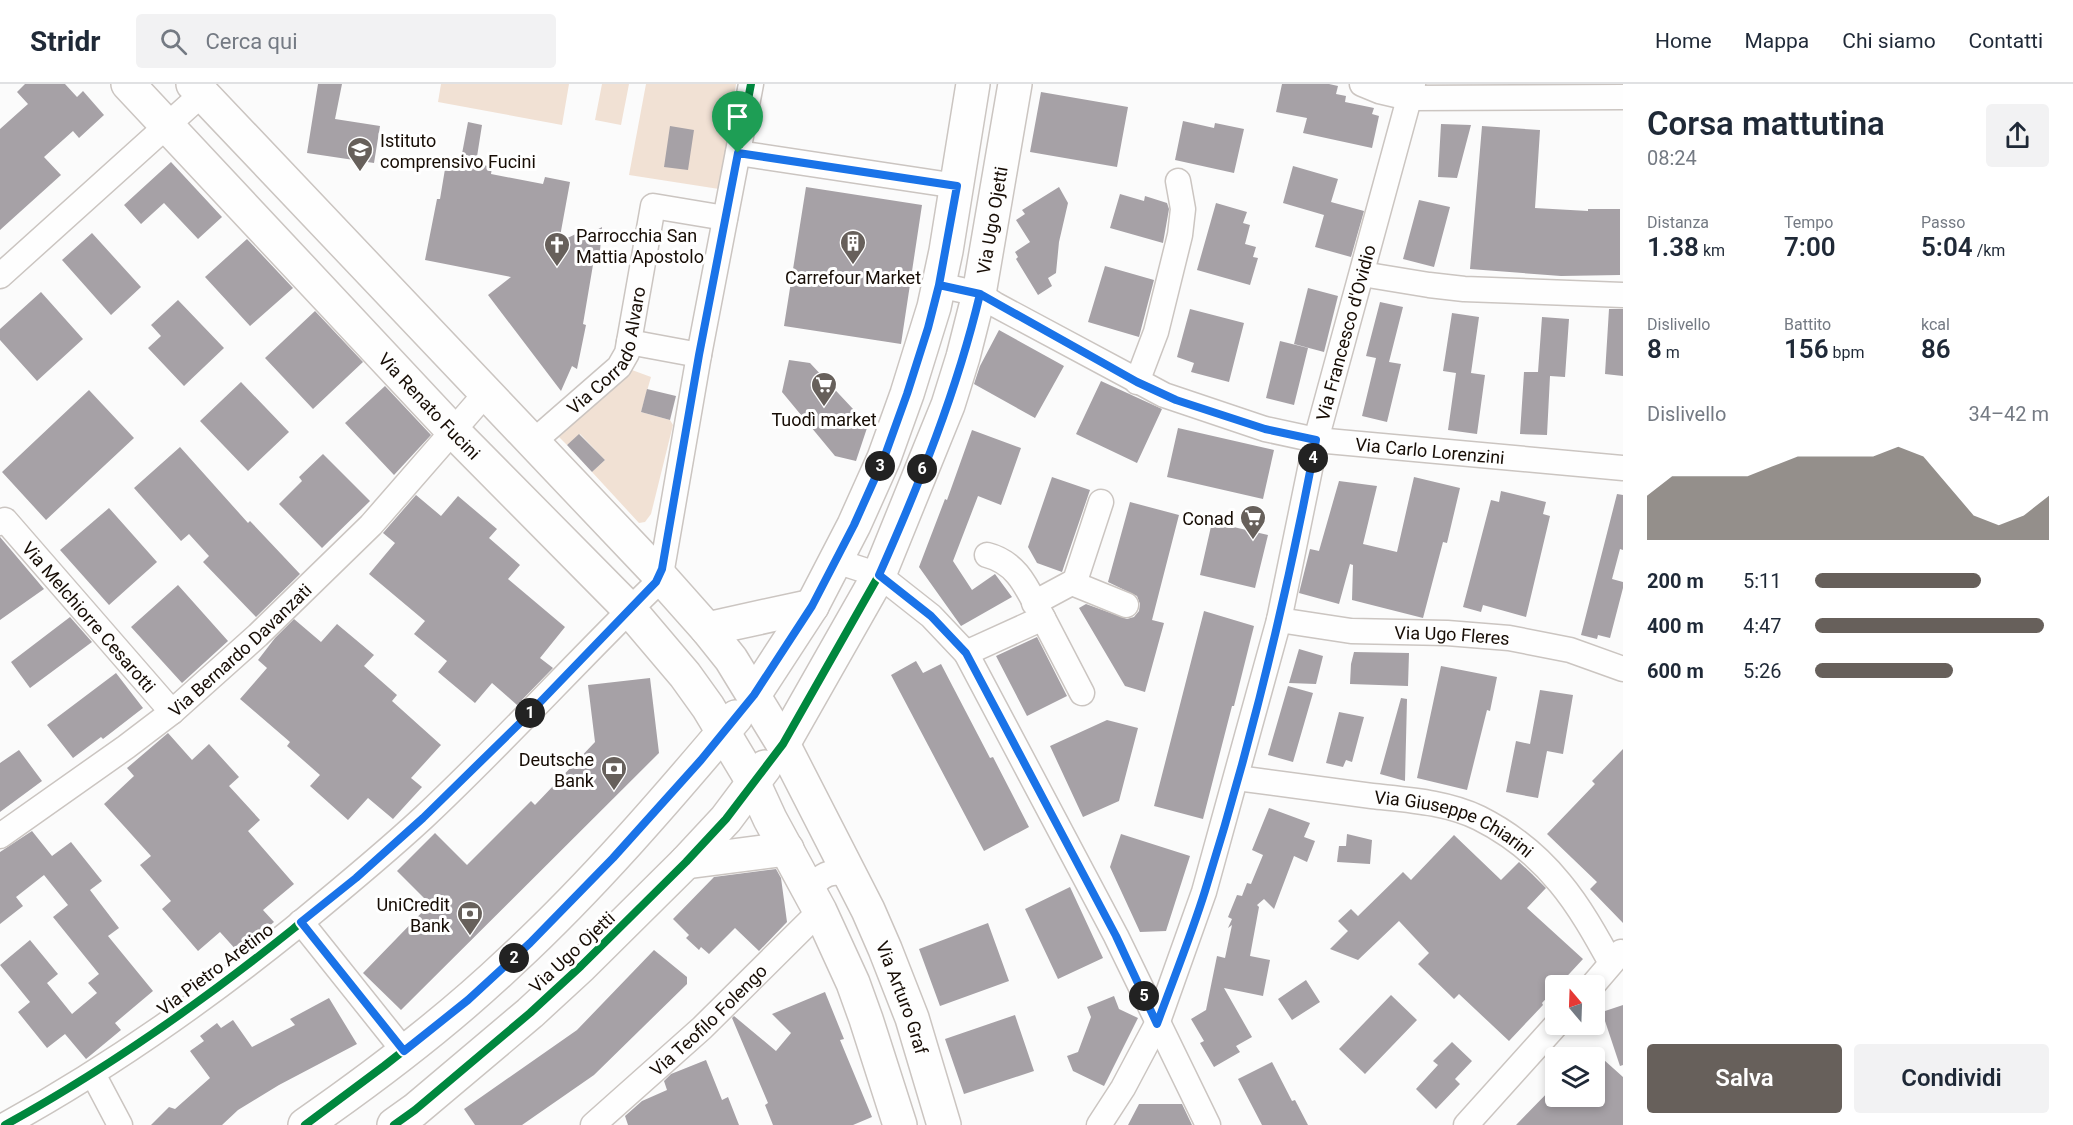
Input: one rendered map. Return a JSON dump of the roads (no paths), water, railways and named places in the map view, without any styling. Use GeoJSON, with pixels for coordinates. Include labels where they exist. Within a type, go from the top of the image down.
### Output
{"type":"FeatureCollection","features":[{"type":"Feature","properties":{"kind":"main road","name":"Via Renato Fucini"},"geometry":{"type":"LineString","coordinates":[[128,84],[453,431],[629,609],[686,675],[753,782]]}},
{"type":"Feature","properties":{"kind":"main road"},"geometry":{"type":"LineString","coordinates":[[197,89],[659,575],[731,659],[754,695],[812,606],[854,525],[884,458],[918,360],[939,285],[973,84]]}},
{"type":"Feature","properties":{"kind":"main road","name":"Via Ugo Ojetti"},"geometry":{"type":"LineString","coordinates":[[412,1120],[574,973],[686,862],[726,819],[783,744],[879,575],[948,405],[980,294],[1015,84]]}},
{"type":"Feature","properties":{"kind":"main road"},"geometry":{"type":"LineString","coordinates":[[707,629],[812,606]]}},
{"type":"Feature","properties":{"kind":"main road","name":"Via Ugo Ojetti"},"geometry":{"type":"LineString","coordinates":[[305,1125],[468,1000],[530,943],[613,858],[701,760],[754,695]]}},
{"type":"Feature","properties":{"kind":"main road","name":"Via Arturo Graf"},"geometry":{"type":"LineString","coordinates":[[754,695],[783,744],[870,916],[905,996],[944,1125]]}},
{"type":"Feature","properties":{"kind":"main road"},"geometry":{"type":"LineString","coordinates":[[753,782],[770,819],[815,901],[853,983],[900,1125]]}},
{"type":"Feature","properties":{"kind":"main road"},"geometry":{"type":"LineString","coordinates":[[686,862],[787,849]]}},
{"type":"Feature","properties":{"kind":"street"},"geometry":{"type":"LineString","coordinates":[[659,575],[662,569],[699,355],[751,84]]}},
{"type":"Feature","properties":{"kind":"street"},"geometry":{"type":"LineString","coordinates":[[1362,84],[1383,93],[1411,91],[1623,97]]}},
{"type":"Feature","properties":{"kind":"street"},"geometry":{"type":"LineString","coordinates":[[0,276],[167,125],[197,89]]}},
{"type":"Feature","properties":{"kind":"street","name":"Via Francesco d'Ovidio"},"geometry":{"type":"LineString","coordinates":[[1099,1125],[1123,1088],[1157,1024],[1204,892],[1279,620],[1316,440],[1411,91]]}},
{"type":"Feature","properties":{"kind":"street"},"geometry":{"type":"LineString","coordinates":[[738,153],[957,186]]}},
{"type":"Feature","properties":{"kind":"street"},"geometry":{"type":"LineString","coordinates":[[1137,382],[1156,332],[1180,235],[1183,209],[1178,181]]}},
{"type":"Feature","properties":{"kind":"street","name":"Via Corrado Alvaro"},"geometry":{"type":"LineString","coordinates":[[533,442],[619,367],[627,354],[653,206],[725,218]]}},
{"type":"Feature","properties":{"kind":"street"},"geometry":{"type":"LineString","coordinates":[[1362,274],[1464,289],[1623,295]]}},
{"type":"Feature","properties":{"kind":"street","name":"Via Carlo Lorenzini"},"geometry":{"type":"LineString","coordinates":[[939,285],[980,294],[1137,382],[1176,400],[1282,434],[1316,440],[1623,468]]}},
{"type":"Feature","properties":{"kind":"street"},"geometry":{"type":"LineString","coordinates":[[629,342],[699,355]]}},
{"type":"Feature","properties":{"kind":"street","name":"Via Bernardo Davanzati"},"geometry":{"type":"LineString","coordinates":[[0,836],[172,712],[258,635],[371,525],[486,393]]}},
{"type":"Feature","properties":{"kind":"street"},"geometry":{"type":"LineString","coordinates":[[966,653],[1039,610],[1075,581],[1101,502]]}},
{"type":"Feature","properties":{"kind":"street","name":"Via Melchiorre Cesarotti"},"geometry":{"type":"LineString","coordinates":[[3,522],[172,712]]}},
{"type":"Feature","properties":{"kind":"street"},"geometry":{"type":"LineString","coordinates":[[987,555],[1000,559],[1014,569],[1039,610],[1082,693]]}},
{"type":"Feature","properties":{"kind":"street"},"geometry":{"type":"LineString","coordinates":[[836,561],[879,575],[931,616],[966,653],[1116,936],[1208,1125]]}},
{"type":"Feature","properties":{"kind":"street","name":"Via Pietro Aretino"},"geometry":{"type":"LineString","coordinates":[[4,1125],[93,1074],[195,1004],[356,878],[423,818],[520,723],[652,588],[659,575]]}},
{"type":"Feature","properties":{"kind":"street"},"geometry":{"type":"LineString","coordinates":[[1072,583],[1126,605]]}},
{"type":"Feature","properties":{"kind":"street","name":"Via Ugo Fleres"},"geometry":{"type":"LineString","coordinates":[[1279,620],[1351,631],[1447,633],[1509,638],[1570,650],[1623,669]]}},
{"type":"Feature","properties":{"kind":"street","name":"Via Giuseppe Chiarini"},"geometry":{"type":"LineString","coordinates":[[1237,778],[1417,801],[1450,808],[1478,818],[1513,839],[1560,883],[1617,957]]}},
{"type":"Feature","properties":{"kind":"street"},"geometry":{"type":"LineString","coordinates":[[815,901],[821,877],[830,872],[841,872],[850,876]]}},
{"type":"Feature","properties":{"kind":"street","name":"Via Teofilo Folengo"},"geometry":{"type":"LineString","coordinates":[[593,1125],[702,1028],[815,901]]}},
{"type":"Feature","properties":{"kind":"street"},"geometry":{"type":"LineString","coordinates":[[301,922],[404,1051]]}},
{"type":"Feature","properties":{"kind":"street"},"geometry":{"type":"LineString","coordinates":[[1601,975],[1617,957]]}},
{"type":"Feature","properties":{"kind":"street"},"geometry":{"type":"LineString","coordinates":[[1466,1125],[1547,1035]]}},
{"type":"Feature","properties":{"kind":"street"},"geometry":{"type":"LineString","coordinates":[[93,1074],[120,1125]]}},
{"type":"Feature","properties":{"kind":"place","name":"Istituto comprensivo Fucini"},"geometry":{"type":"Point","coordinates":[360,173]}},
{"type":"Feature","properties":{"kind":"place","name":"Carrefour Market"},"geometry":{"type":"Point","coordinates":[853,266]}},
{"type":"Feature","properties":{"kind":"place","name":"Parrocchia San Mattia Apostolo"},"geometry":{"type":"Point","coordinates":[557,268]}},
{"type":"Feature","properties":{"kind":"place","name":"Tuodì market"},"geometry":{"type":"Point","coordinates":[824,408]}},
{"type":"Feature","properties":{"kind":"place","name":"Conad"},"geometry":{"type":"Point","coordinates":[1253,541]}},
{"type":"Feature","properties":{"kind":"place","name":"Deutsche Bank"},"geometry":{"type":"Point","coordinates":[614,792]}},
{"type":"Feature","properties":{"kind":"place","name":"UniCredit Bank"},"geometry":{"type":"Point","coordinates":[470,937]}}]}
